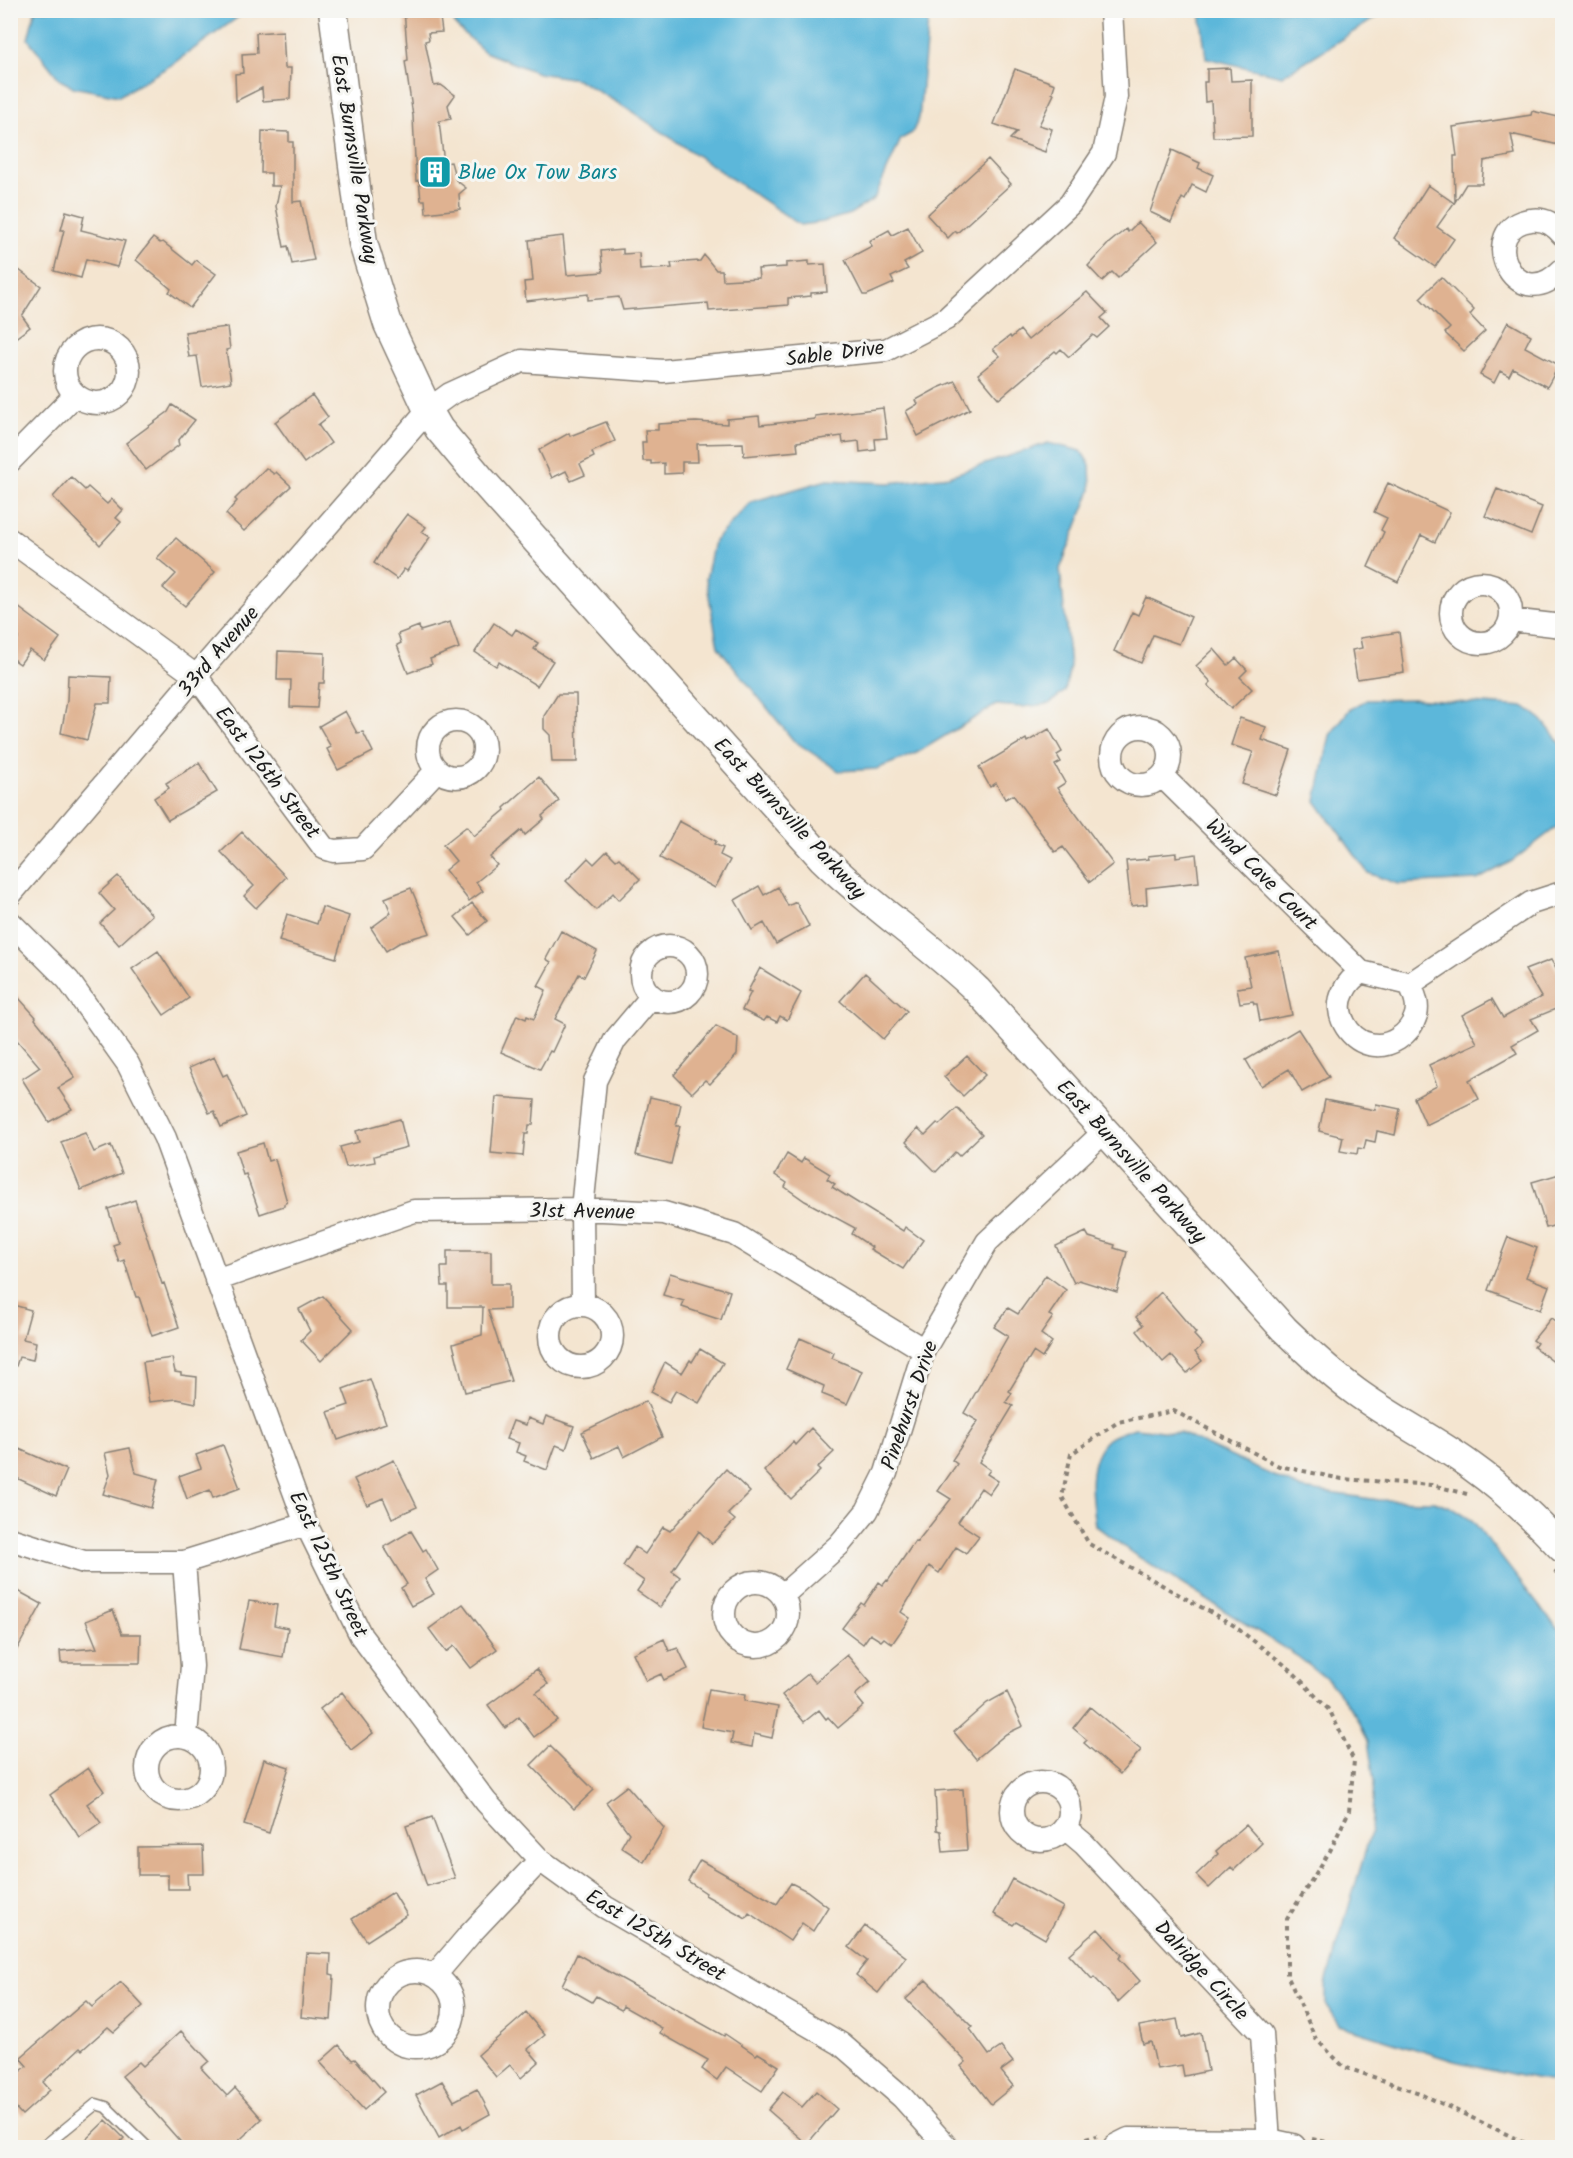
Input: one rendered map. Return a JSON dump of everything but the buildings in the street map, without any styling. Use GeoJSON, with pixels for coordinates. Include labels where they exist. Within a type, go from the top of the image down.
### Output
{"type":"FeatureCollection","features":[{"type":"Feature","properties":{"kind":"street","name":"East Burnsville Parkway"},"geometry":{"type":"LineString","coordinates":[[333,10],[363,243],[388,324],[439,429],[480,478],[822,858],[863,897],[923,942],[977,990],[1284,1329],[1327,1370],[1374,1405],[1469,1464],[1498,1486],[1530,1514],[1559,1559]]}},
{"type":"Feature","properties":{"kind":"street","name":"Sable Drive"},"geometry":{"type":"LineString","coordinates":[[428,410],[450,394],[522,361],[663,371],[886,350],[946,319],[1070,204],[1104,153],[1116,97],[1111,10]]}},
{"type":"Feature","properties":{"kind":"street"},"geometry":{"type":"LineString","coordinates":[[1560,281],[1529,284],[1517,279],[1508,270],[1503,258],[1503,246],[1508,234],[1516,225],[1528,220],[1541,219],[1553,224],[1563,234]]}},
{"type":"Feature","properties":{"kind":"street"},"geometry":{"type":"LineString","coordinates":[[10,461],[75,395]]}},
{"type":"Feature","properties":{"kind":"street","name":"33rd Avenue"},"geometry":{"type":"LineString","coordinates":[[10,895],[196,676],[428,410]]}},
{"type":"Feature","properties":{"kind":"street","name":"East 126th Street"},"geometry":{"type":"LineString","coordinates":[[10,540],[196,676],[324,848],[333,851],[363,849],[437,770]]}},
{"type":"Feature","properties":{"kind":"street"},"geometry":{"type":"LineString","coordinates":[[1511,620],[1563,626]]}},
{"type":"Feature","properties":{"kind":"street","name":"Wind Cave Court"},"geometry":{"type":"LineString","coordinates":[[1162,776],[1361,972]]}},
{"type":"Feature","properties":{"kind":"street"},"geometry":{"type":"LineString","coordinates":[[1410,984],[1416,999],[1416,1014],[1410,1028],[1399,1039],[1384,1045],[1369,1044],[1355,1037],[1345,1026],[1340,1011],[1341,995],[1349,982],[1361,972],[1410,984],[1531,903],[1563,893]]}},
{"type":"Feature","properties":{"kind":"street","name":"East 125th Street"},"geometry":{"type":"LineString","coordinates":[[10,922],[68,980],[128,1064],[165,1138],[306,1524],[361,1636],[486,1802],[540,1860],[605,1907],[841,2044],[902,2097],[948,2148]]}},
{"type":"Feature","properties":{"kind":"street"},"geometry":{"type":"LineString","coordinates":[[583,1305],[582,1209],[595,1081],[615,1040],[652,996]]}},
{"type":"Feature","properties":{"kind":"street","name":"Pinehurst Drive"},"geometry":{"type":"LineString","coordinates":[[782,1596],[838,1545],[867,1511],[886,1473],[924,1350],[987,1242],[1105,1131]]}},
{"type":"Feature","properties":{"kind":"street","name":"31st Avenue"},"geometry":{"type":"LineString","coordinates":[[216,1280],[414,1211],[582,1209],[664,1213],[734,1234],[924,1350]]}},
{"type":"Feature","properties":{"kind":"street"},"geometry":{"type":"LineString","coordinates":[[10,1539],[84,1562],[184,1562],[306,1524]]}},
{"type":"Feature","properties":{"kind":"street"},"geometry":{"type":"LineString","coordinates":[[184,1562],[192,1666],[186,1736]]}},
{"type":"Feature","properties":{"kind":"street","name":"Dalridge Circle"},"geometry":{"type":"LineString","coordinates":[[1065,1828],[1084,1844],[1262,2034],[1280,2145]]}},
{"type":"Feature","properties":{"kind":"street"},"geometry":{"type":"LineString","coordinates":[[435,1976],[470,1934],[540,1860]]}},
{"type":"Feature","properties":{"kind":"street"},"geometry":{"type":"LineString","coordinates":[[1117,2148],[1129,2142],[1280,2145]]}},
{"type":"Feature","properties":{"kind":"lane"},"geometry":{"type":"LineString","coordinates":[[42,2148],[96,2104],[106,2107],[148,2148]]}},
{"type":"Feature","properties":{"kind":"path"},"geometry":{"type":"LineString","coordinates":[[1472,1496],[1432,1485],[1342,1479],[1279,1466],[1174,1411],[1118,1422],[1071,1454],[1062,1497],[1089,1544],[1233,1625],[1290,1670],[1330,1711],[1354,1761],[1349,1811],[1330,1851],[1287,1919],[1287,1975],[1316,2039],[1344,2067],[1417,2092],[1536,2148]]}},
{"type":"Feature","properties":{"kind":"path"},"geometry":{"type":"LineString","coordinates":[[1559,1559],[1563,1578]]}},
{"type":"Feature","properties":{"kind":"water"},"geometry":{"type":"Polygon","coordinates":[[[35,10],[242,11],[241,15],[171,65],[119,96],[73,87],[60,80],[28,39],[35,10]]]}},
{"type":"Feature","properties":{"kind":"water"},"geometry":{"type":"Polygon","coordinates":[[[1200,10],[1387,11],[1282,76],[1206,58],[1200,10]]]}},
{"type":"Feature","properties":{"kind":"water"},"geometry":{"type":"Polygon","coordinates":[[[450,11],[929,11],[919,118],[912,133],[901,139],[874,199],[850,214],[823,222],[800,225],[628,109],[577,79],[538,73],[485,52],[456,26],[450,11]]]}},
{"type":"Feature","properties":{"kind":"water"},"geometry":{"type":"Polygon","coordinates":[[[1048,443],[1081,451],[1090,465],[1091,490],[1060,569],[1070,666],[1065,691],[1049,704],[1022,707],[996,705],[915,754],[876,769],[839,771],[793,740],[718,647],[706,579],[714,541],[751,502],[827,480],[889,483],[949,476],[1048,443]]]}},
{"type":"Feature","properties":{"kind":"water"},"geometry":{"type":"Polygon","coordinates":[[[1414,699],[1525,707],[1542,720],[1562,745],[1562,823],[1512,861],[1477,880],[1398,884],[1368,873],[1316,801],[1330,735],[1349,710],[1366,700],[1414,699]]]}},
{"type":"Feature","properties":{"kind":"water"},"geometry":{"type":"Polygon","coordinates":[[[1135,1428],[1180,1433],[1302,1489],[1379,1500],[1434,1501],[1451,1507],[1473,1521],[1562,1632],[1562,2083],[1454,2061],[1339,2025],[1326,2005],[1326,1983],[1371,1832],[1374,1782],[1368,1741],[1356,1715],[1329,1681],[1297,1656],[1132,1553],[1095,1525],[1091,1479],[1096,1457],[1108,1439],[1135,1428]]]}},
{"type":"Feature","properties":{"kind":"place","name":"Blue Ox Tow Bars"},"geometry":{"type":"Point","coordinates":[435,172]}}]}
